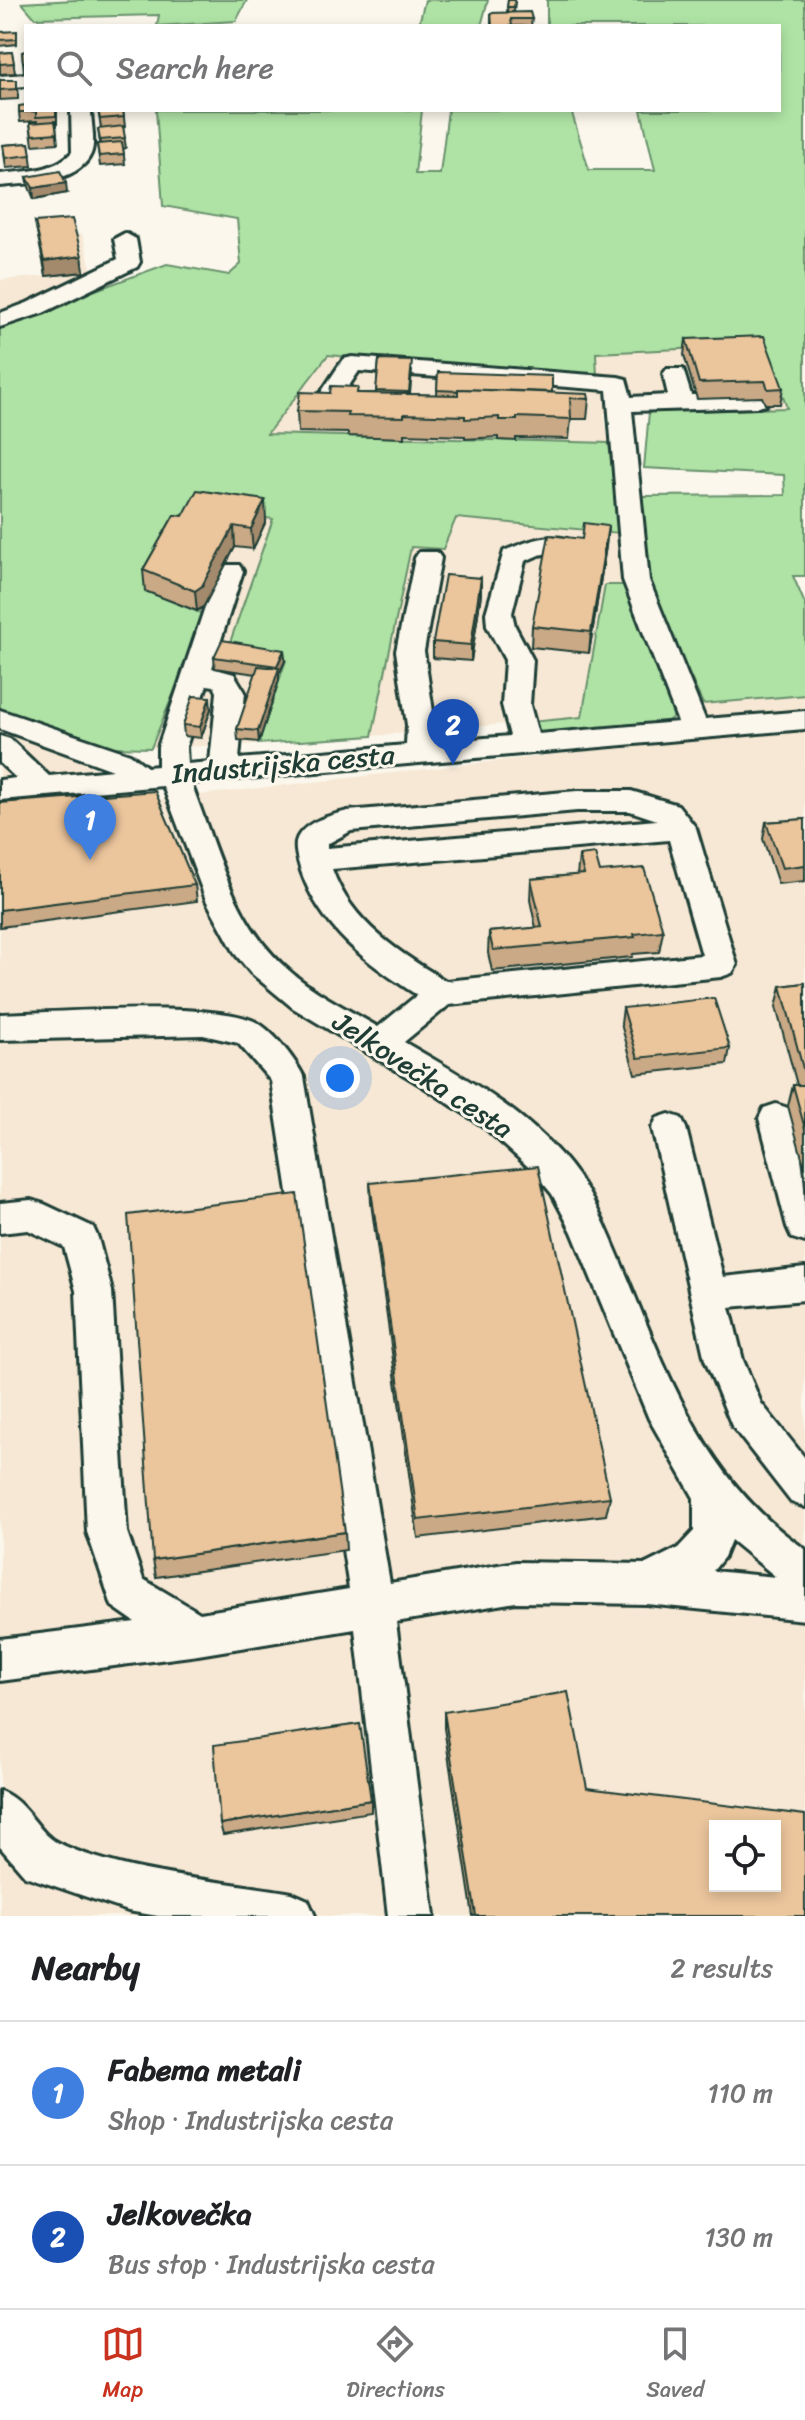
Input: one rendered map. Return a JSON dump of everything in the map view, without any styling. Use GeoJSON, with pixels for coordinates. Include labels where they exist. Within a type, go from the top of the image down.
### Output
{"type":"FeatureCollection","features":[{"type":"Feature","properties":{"kind":"street"},"geometry":{"type":"LineString","coordinates":[[0,82],[24,80]]}},
{"type":"Feature","properties":{"kind":"street"},"geometry":{"type":"LineString","coordinates":[[0,180],[57,171],[79,158],[82,152],[81,112]]}},
{"type":"Feature","properties":{"kind":"street"},"geometry":{"type":"LineString","coordinates":[[0,320],[35,308],[129,262],[125,239]]}},
{"type":"Feature","properties":{"kind":"street"},"geometry":{"type":"LineString","coordinates":[[326,403],[352,364],[618,384],[636,580],[695,729]]}},
{"type":"Feature","properties":{"kind":"street"},"geometry":{"type":"LineString","coordinates":[[675,374],[681,403]]}},
{"type":"Feature","properties":{"kind":"street"},"geometry":{"type":"LineString","coordinates":[[620,404],[758,400]]}},
{"type":"Feature","properties":{"kind":"street"},"geometry":{"type":"LineString","coordinates":[[527,744],[516,705],[519,660],[501,626],[499,613],[513,557],[533,548],[558,544]]}},
{"type":"Feature","properties":{"kind":"street"},"geometry":{"type":"LineString","coordinates":[[420,753],[421,725],[410,651],[428,558]]}},
{"type":"Feature","properties":{"kind":"street"},"geometry":{"type":"LineString","coordinates":[[173,774],[172,747],[230,571]]}},
{"type":"Feature","properties":{"kind":"street"},"geometry":{"type":"LineString","coordinates":[[196,673],[224,680],[231,692],[224,769]]}},
{"type":"Feature","properties":{"kind":"street"},"geometry":{"type":"LineString","coordinates":[[0,719],[120,761],[135,771],[136,777]]}},
{"type":"Feature","properties":{"kind":"street","name":"Industrijska cesta"},"geometry":{"type":"LineString","coordinates":[[0,790],[805,720]]}},
{"type":"Feature","properties":{"kind":"street"},"geometry":{"type":"LineString","coordinates":[[0,746],[42,786]]}},
{"type":"Feature","properties":{"kind":"street","name":"Jelkovečka cesta"},"geometry":{"type":"LineString","coordinates":[[173,774],[220,894],[249,950],[289,989],[474,1104],[520,1137],[563,1182],[582,1211],[651,1383],[684,1452],[714,1495],[785,1562],[805,1573]]}},
{"type":"Feature","properties":{"kind":"street"},"geometry":{"type":"LineString","coordinates":[[379,1044],[441,994],[721,965],[681,828],[313,860],[319,885],[349,928],[379,955],[441,994]]}},
{"type":"Feature","properties":{"kind":"street"},"geometry":{"type":"LineString","coordinates":[[0,1027],[203,1022],[249,1033],[287,1077],[373,1608],[411,1916]]}},
{"type":"Feature","properties":{"kind":"street"},"geometry":{"type":"LineString","coordinates":[[776,1118],[805,1227]]}},
{"type":"Feature","properties":{"kind":"street"},"geometry":{"type":"LineString","coordinates":[[669,1128],[724,1360],[746,1414],[805,1489]]}},
{"type":"Feature","properties":{"kind":"street"},"geometry":{"type":"LineString","coordinates":[[0,1218],[31,1215],[80,1238],[94,1291],[107,1532],[127,1592],[165,1618],[198,1634]]}},
{"type":"Feature","properties":{"kind":"street"},"geometry":{"type":"LineString","coordinates":[[707,1294],[805,1284]]}},
{"type":"Feature","properties":{"kind":"street"},"geometry":{"type":"LineString","coordinates":[[646,1584],[701,1558],[712,1541],[718,1519],[714,1495]]}},
{"type":"Feature","properties":{"kind":"street"},"geometry":{"type":"LineString","coordinates":[[0,1660],[373,1608],[516,1582],[646,1584],[805,1600]]}},
{"type":"Feature","properties":{"kind":"street"},"geometry":{"type":"LineString","coordinates":[[0,1813],[41,1860],[128,1888],[292,1916]]}},
{"type":"Feature","properties":{"kind":"shaded area"},"geometry":{"type":"Polygon","coordinates":[[[82,234],[92,271],[107,288],[0,325],[0,280],[46,276],[38,238],[82,234]]]}},
{"type":"Feature","properties":{"kind":"shaded area"},"geometry":{"type":"Polygon","coordinates":[[[766,345],[788,408],[604,413],[609,443],[266,434],[328,355],[596,377],[596,353],[766,345]]]}},
{"type":"Feature","properties":{"kind":"shaded area"},"geometry":{"type":"Polygon","coordinates":[[[192,507],[273,519],[227,650],[286,660],[258,744],[151,748],[205,615],[145,591],[192,507]]]}},
{"type":"Feature","properties":{"kind":"shaded area"},"geometry":{"type":"Polygon","coordinates":[[[456,518],[620,533],[629,585],[604,586],[582,717],[372,736],[411,547],[456,518]]]}},
{"type":"Feature","properties":{"kind":"shaded area"},"geometry":{"type":"Polygon","coordinates":[[[805,695],[805,1916],[0,1916],[0,729],[70,755],[155,800],[700,738],[703,704],[805,695]]]}},
{"type":"Feature","properties":{"kind":"green space"},"geometry":{"type":"Polygon","coordinates":[[[247,0],[236,21],[189,24],[157,24],[159,15],[35,18],[22,3],[247,0]]]}},
{"type":"Feature","properties":{"kind":"green space"},"geometry":{"type":"Polygon","coordinates":[[[425,0],[488,0],[482,24],[419,24],[425,0]]]}},
{"type":"Feature","properties":{"kind":"green space"},"geometry":{"type":"Polygon","coordinates":[[[547,0],[805,0],[805,576],[793,576],[805,604],[805,695],[703,704],[642,572],[642,496],[785,495],[784,475],[644,468],[649,412],[787,408],[765,345],[596,353],[597,377],[328,355],[267,434],[609,443],[620,533],[456,518],[443,549],[411,547],[372,736],[258,744],[286,660],[227,651],[273,519],[193,507],[146,591],[206,615],[151,748],[111,747],[0,709],[0,325],[167,264],[229,275],[241,264],[237,219],[163,206],[156,112],[422,112],[415,174],[440,174],[448,112],[572,112],[589,170],[655,170],[641,112],[781,112],[781,24],[547,24],[547,0]]]}},
{"type":"Feature","properties":{"kind":"green space"},"geometry":{"type":"Polygon","coordinates":[[[605,585],[629,585],[676,715],[665,723],[536,734],[530,722],[582,717],[605,585]]]}},
{"type":"Feature","properties":{"kind":"building"},"geometry":{"type":"Polygon","coordinates":[[[508,0],[515,0],[514,7],[507,7],[508,0]]]}},
{"type":"Feature","properties":{"kind":"building"},"geometry":{"type":"Polygon","coordinates":[[[530,12],[532,19],[511,19],[512,24],[492,24],[491,13],[530,12]]]}},
{"type":"Feature","properties":{"kind":"building"},"geometry":{"type":"Polygon","coordinates":[[[17,31],[17,39],[0,40],[0,32],[17,31]]]}},
{"type":"Feature","properties":{"kind":"building"},"geometry":{"type":"Polygon","coordinates":[[[12,52],[14,63],[0,64],[0,53],[12,52]]]}},
{"type":"Feature","properties":{"kind":"building"},"geometry":{"type":"Polygon","coordinates":[[[0,80],[17,80],[17,89],[0,90],[0,80]]]}},
{"type":"Feature","properties":{"kind":"building"},"geometry":{"type":"Polygon","coordinates":[[[36,112],[56,112],[56,116],[36,117],[36,112]]]}},
{"type":"Feature","properties":{"kind":"building"},"geometry":{"type":"Polygon","coordinates":[[[98,112],[123,112],[124,117],[100,119],[98,112]]]}},
{"type":"Feature","properties":{"kind":"building"},"geometry":{"type":"Polygon","coordinates":[[[55,121],[57,133],[32,135],[30,123],[55,121]]]}},
{"type":"Feature","properties":{"kind":"building"},"geometry":{"type":"Polygon","coordinates":[[[123,126],[125,138],[100,140],[98,129],[123,126]]]}},
{"type":"Feature","properties":{"kind":"building"},"geometry":{"type":"Polygon","coordinates":[[[122,142],[124,154],[99,156],[97,144],[122,142]]]}},
{"type":"Feature","properties":{"kind":"building"},"geometry":{"type":"Polygon","coordinates":[[[29,143],[31,155],[5,158],[3,145],[29,143]]]}},
{"type":"Feature","properties":{"kind":"building"},"geometry":{"type":"Polygon","coordinates":[[[60,171],[66,183],[33,188],[27,177],[60,171]]]}},
{"type":"Feature","properties":{"kind":"building"},"geometry":{"type":"Polygon","coordinates":[[[72,219],[82,256],[44,261],[35,222],[72,219]]]}},
{"type":"Feature","properties":{"kind":"building"},"geometry":{"type":"Polygon","coordinates":[[[764,336],[783,388],[768,389],[765,381],[699,383],[686,339],[764,336]]]}},
{"type":"Feature","properties":{"kind":"building"},"geometry":{"type":"Polygon","coordinates":[[[379,360],[412,361],[409,392],[376,391],[379,360]]]}},
{"type":"Feature","properties":{"kind":"building"},"geometry":{"type":"Polygon","coordinates":[[[438,372],[552,376],[552,392],[437,390],[438,372]]]}},
{"type":"Feature","properties":{"kind":"building"},"geometry":{"type":"Polygon","coordinates":[[[331,386],[358,387],[357,393],[458,395],[458,389],[588,394],[589,399],[570,398],[571,419],[465,419],[465,416],[404,414],[404,417],[347,416],[348,412],[297,411],[300,392],[330,393],[331,386]]]}},
{"type":"Feature","properties":{"kind":"building"},"geometry":{"type":"Polygon","coordinates":[[[197,490],[265,500],[251,529],[234,526],[202,586],[195,591],[143,570],[174,515],[183,516],[197,490]]]}},
{"type":"Feature","properties":{"kind":"building"},"geometry":{"type":"Polygon","coordinates":[[[584,523],[608,526],[591,632],[532,626],[549,535],[582,539],[584,523]]]}},
{"type":"Feature","properties":{"kind":"building"},"geometry":{"type":"Polygon","coordinates":[[[445,575],[481,578],[471,645],[433,642],[445,575]]]}},
{"type":"Feature","properties":{"kind":"building"},"geometry":{"type":"Polygon","coordinates":[[[222,640],[284,650],[277,666],[214,657],[222,640]]]}},
{"type":"Feature","properties":{"kind":"building"},"geometry":{"type":"Polygon","coordinates":[[[258,666],[279,668],[258,731],[237,729],[258,666]]]}},
{"type":"Feature","properties":{"kind":"building"},"geometry":{"type":"Polygon","coordinates":[[[193,696],[210,697],[200,727],[183,725],[193,696]]]}},
{"type":"Feature","properties":{"kind":"building"},"geometry":{"type":"Polygon","coordinates":[[[155,791],[195,885],[0,910],[0,803],[155,791]]]}},
{"type":"Feature","properties":{"kind":"building"},"geometry":{"type":"Polygon","coordinates":[[[805,819],[805,865],[782,868],[766,822],[805,819]]]}},
{"type":"Feature","properties":{"kind":"building"},"geometry":{"type":"Polygon","coordinates":[[[595,854],[600,872],[644,868],[663,931],[634,934],[635,937],[493,950],[489,932],[542,927],[531,879],[584,874],[579,856],[595,854]]]}},
{"type":"Feature","properties":{"kind":"building"},"geometry":{"type":"Polygon","coordinates":[[[805,983],[805,1076],[781,986],[805,983]]]}},
{"type":"Feature","properties":{"kind":"building"},"geometry":{"type":"Polygon","coordinates":[[[714,998],[730,1048],[638,1058],[623,1008],[714,998]]]}},
{"type":"Feature","properties":{"kind":"building"},"geometry":{"type":"Polygon","coordinates":[[[793,1085],[805,1085],[805,1129],[793,1085]]]}},
{"type":"Feature","properties":{"kind":"building"},"geometry":{"type":"Polygon","coordinates":[[[538,1166],[610,1497],[418,1520],[370,1183],[538,1166]]]}},
{"type":"Feature","properties":{"kind":"building"},"geometry":{"type":"Polygon","coordinates":[[[297,1194],[345,1532],[153,1560],[128,1215],[297,1194]]]}},
{"type":"Feature","properties":{"kind":"building"},"geometry":{"type":"Polygon","coordinates":[[[568,1692],[587,1788],[805,1815],[805,1916],[476,1916],[444,1712],[568,1692]]]}},
{"type":"Feature","properties":{"kind":"building"},"geometry":{"type":"Polygon","coordinates":[[[360,1724],[371,1800],[220,1824],[214,1745],[360,1724]]]}},
{"type":"Feature","properties":{"kind":"place","name":"Jelkovečka"},"geometry":{"type":"Point","coordinates":[453,765]}},
{"type":"Feature","properties":{"kind":"place","name":"Fabema metali"},"geometry":{"type":"Point","coordinates":[90,860]}}]}
